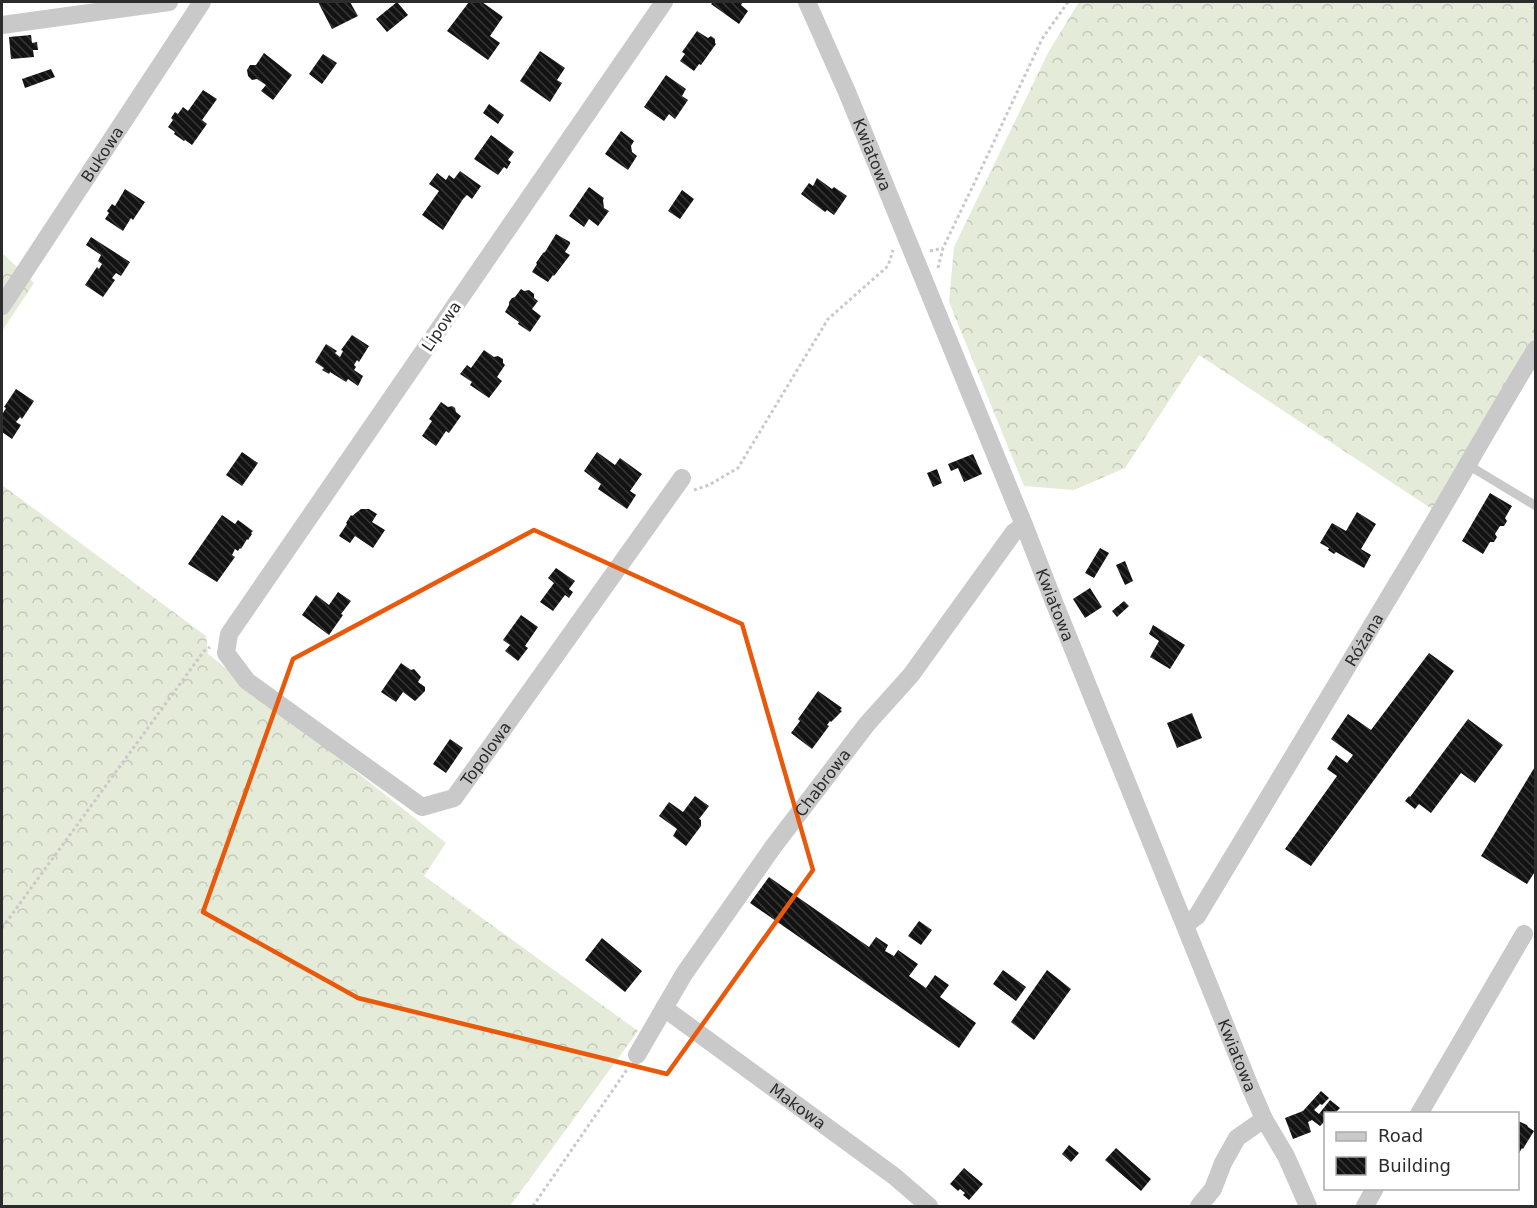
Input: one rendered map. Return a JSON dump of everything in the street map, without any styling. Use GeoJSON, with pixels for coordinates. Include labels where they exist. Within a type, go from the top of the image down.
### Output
{"type":"FeatureCollection","features":[{"type":"Feature","properties":{"kind":"street"},"geometry":{"type":"LineString","coordinates":[[2,25],[169,2]]}},
{"type":"Feature","properties":{"kind":"street","name":"Bukowa"},"geometry":{"type":"LineString","coordinates":[[2,306],[202,2]]}},
{"type":"Feature","properties":{"kind":"street","name":"Lipowa"},"geometry":{"type":"LineString","coordinates":[[226,653],[229,634],[664,2]]}},
{"type":"Feature","properties":{"kind":"street","name":"Kwiatowa"},"geometry":{"type":"LineString","coordinates":[[807,2],[902,225],[1264,1119],[1286,1156],[1308,1206]]}},
{"type":"Feature","properties":{"kind":"street","name":"Różana"},"geometry":{"type":"LineString","coordinates":[[1185,925],[1197,916],[1536,349]]}},
{"type":"Feature","properties":{"kind":"street","name":"Topolowa"},"geometry":{"type":"LineString","coordinates":[[226,653],[247,681],[422,807],[454,798],[682,478]]}},
{"type":"Feature","properties":{"kind":"street","name":"Chabrowa"},"geometry":{"type":"LineString","coordinates":[[637,1054],[684,974],[773,847],[867,724],[911,675],[1014,532],[1024,525]]}},
{"type":"Feature","properties":{"kind":"street"},"geometry":{"type":"LineString","coordinates":[[1420,1112],[1524,934]]}},
{"type":"Feature","properties":{"kind":"street","name":"Makowa"},"geometry":{"type":"LineString","coordinates":[[664,1008],[894,1176],[929,1206]]}},
{"type":"Feature","properties":{"kind":"street"},"geometry":{"type":"LineString","coordinates":[[1199,1206],[1213,1189],[1223,1163],[1237,1138],[1264,1119]]}},
{"type":"Feature","properties":{"kind":"street"},"geometry":{"type":"LineString","coordinates":[[1365,1206],[1374,1190]]}},
{"type":"Feature","properties":{"kind":"lane"},"geometry":{"type":"LineString","coordinates":[[1468,465],[1536,506]]}},
{"type":"Feature","properties":{"kind":"path"},"geometry":{"type":"LineString","coordinates":[[938,268],[943,248],[1042,39],[1068,2]]}},
{"type":"Feature","properties":{"kind":"path"},"geometry":{"type":"LineString","coordinates":[[667,500],[709,485],[738,468],[828,319],[888,266],[902,225]]}},
{"type":"Feature","properties":{"kind":"path"},"geometry":{"type":"LineString","coordinates":[[2,928],[204,651],[229,634]]}},
{"type":"Feature","properties":{"kind":"path"},"geometry":{"type":"LineString","coordinates":[[533,1206],[637,1054]]}},
{"type":"Feature","properties":{"kind":"highlighted area"},"geometry":{"type":"Polygon","coordinates":[[[534,530],[742,624],[813,870],[667,1074],[358,998],[203,912],[293,659],[534,530]]]}},
{"type":"Feature","properties":{"kind":"green space"},"geometry":{"type":"Polygon","coordinates":[[[1079,2],[1535,2],[1535,340],[1435,511],[1199,355],[1125,468],[1074,490],[1024,486],[949,302],[954,247],[1049,51],[1079,2]]]}},
{"type":"Feature","properties":{"kind":"green space"},"geometry":{"type":"Polygon","coordinates":[[[2,253],[34,283],[2,331],[2,253]]]}},
{"type":"Feature","properties":{"kind":"green space"},"geometry":{"type":"Polygon","coordinates":[[[2,485],[206,636],[208,654],[446,843],[424,876],[638,1031],[510,1206],[2,1206],[2,485]]]}},
{"type":"Feature","properties":{"kind":"building"},"geometry":{"type":"Polygon","coordinates":[[[318,2],[350,2],[358,16],[332,29],[318,2]]]}},
{"type":"Feature","properties":{"kind":"building"},"geometry":{"type":"Polygon","coordinates":[[[397,2],[408,15],[387,32],[376,19],[397,2]]]}},
{"type":"Feature","properties":{"kind":"building"},"geometry":{"type":"Polygon","coordinates":[[[469,2],[482,2],[503,17],[490,36],[500,43],[488,60],[447,31],[469,2]]]}},
{"type":"Feature","properties":{"kind":"building"},"geometry":{"type":"Polygon","coordinates":[[[713,2],[743,2],[741,5],[748,11],[739,24],[711,4],[713,2]]]}},
{"type":"Feature","properties":{"kind":"building"},"geometry":{"type":"Polygon","coordinates":[[[697,31],[708,38],[711,36],[715,39],[716,44],[694,71],[680,61],[685,54],[682,52],[697,31]]]}},
{"type":"Feature","properties":{"kind":"building"},"geometry":{"type":"Polygon","coordinates":[[[31,35],[32,43],[37,42],[38,50],[33,50],[34,57],[11,59],[9,37],[31,35]]]}},
{"type":"Feature","properties":{"kind":"building"},"geometry":{"type":"Polygon","coordinates":[[[540,51],[565,68],[557,80],[562,83],[550,102],[520,81],[540,51]]]}},
{"type":"Feature","properties":{"kind":"building"},"geometry":{"type":"Polygon","coordinates":[[[264,53],[292,75],[273,100],[261,91],[266,85],[248,76],[247,70],[250,65],[256,65],[264,53]]]}},
{"type":"Feature","properties":{"kind":"building"},"geometry":{"type":"Polygon","coordinates":[[[323,54],[337,63],[322,84],[309,74],[323,54]]]}},
{"type":"Feature","properties":{"kind":"building"},"geometry":{"type":"Polygon","coordinates":[[[51,69],[55,77],[25,88],[22,79],[51,69]]]}},
{"type":"Feature","properties":{"kind":"building"},"geometry":{"type":"Polygon","coordinates":[[[666,75],[686,89],[682,96],[688,100],[675,119],[669,114],[664,121],[644,107],[666,75]]]}},
{"type":"Feature","properties":{"kind":"building"},"geometry":{"type":"Polygon","coordinates":[[[203,90],[217,99],[202,120],[207,124],[192,145],[174,134],[175,132],[168,127],[175,112],[178,114],[183,107],[188,111],[203,90]]]}},
{"type":"Feature","properties":{"kind":"building"},"geometry":{"type":"Polygon","coordinates":[[[489,104],[504,115],[498,124],[483,113],[489,104]]]}},
{"type":"Feature","properties":{"kind":"building"},"geometry":{"type":"Polygon","coordinates":[[[621,131],[634,141],[631,146],[632,152],[637,156],[628,170],[605,154],[621,131]]]}},
{"type":"Feature","properties":{"kind":"building"},"geometry":{"type":"Polygon","coordinates":[[[491,135],[514,152],[508,160],[511,162],[507,169],[504,167],[498,175],[474,159],[491,135]]]}},
{"type":"Feature","properties":{"kind":"building"},"geometry":{"type":"Polygon","coordinates":[[[460,171],[481,186],[472,199],[467,195],[463,199],[443,230],[422,215],[439,191],[429,184],[437,173],[446,180],[449,175],[454,179],[460,171]]]}},
{"type":"Feature","properties":{"kind":"building"},"geometry":{"type":"Polygon","coordinates":[[[817,178],[847,196],[834,215],[827,210],[825,212],[801,194],[809,183],[813,186],[817,178]]]}},
{"type":"Feature","properties":{"kind":"building"},"geometry":{"type":"Polygon","coordinates":[[[589,187],[604,198],[604,208],[609,211],[598,226],[589,219],[584,227],[569,216],[589,187]]]}},
{"type":"Feature","properties":{"kind":"building"},"geometry":{"type":"Polygon","coordinates":[[[125,189],[145,202],[123,231],[105,219],[109,213],[107,211],[112,204],[115,206],[125,189]]]}},
{"type":"Feature","properties":{"kind":"building"},"geometry":{"type":"Polygon","coordinates":[[[682,190],[694,199],[680,219],[668,211],[682,190]]]}},
{"type":"Feature","properties":{"kind":"building"},"geometry":{"type":"Polygon","coordinates":[[[556,234],[570,242],[565,252],[570,255],[548,282],[532,272],[556,234]]]}},
{"type":"Feature","properties":{"kind":"building"},"geometry":{"type":"Polygon","coordinates":[[[91,237],[130,262],[121,276],[116,273],[112,278],[115,280],[103,297],[85,285],[97,267],[99,269],[102,264],[98,261],[101,255],[86,245],[91,237]]]}},
{"type":"Feature","properties":{"kind":"building"},"geometry":{"type":"Polygon","coordinates":[[[521,289],[529,290],[538,301],[532,309],[541,316],[530,332],[505,312],[509,302],[521,289]]]}},
{"type":"Feature","properties":{"kind":"building"},"geometry":{"type":"Polygon","coordinates":[[[352,335],[369,346],[359,362],[357,360],[354,365],[356,367],[354,370],[363,376],[358,386],[348,379],[346,382],[330,372],[329,374],[315,362],[326,344],[337,351],[335,353],[340,357],[343,351],[341,350],[352,335]]]}},
{"type":"Feature","properties":{"kind":"building"},"geometry":{"type":"Polygon","coordinates":[[[484,350],[494,357],[498,356],[503,359],[505,365],[497,377],[502,381],[489,398],[470,385],[472,382],[460,374],[467,365],[471,368],[484,350]]]}},
{"type":"Feature","properties":{"kind":"building"},"geometry":{"type":"Polygon","coordinates":[[[16,389],[34,401],[22,419],[20,417],[16,422],[21,425],[12,439],[2,432],[2,412],[16,389]]]}},
{"type":"Feature","properties":{"kind":"building"},"geometry":{"type":"Polygon","coordinates":[[[441,402],[448,407],[455,408],[461,416],[449,433],[446,431],[436,446],[422,436],[432,421],[429,419],[441,402]]]}},
{"type":"Feature","properties":{"kind":"building"},"geometry":{"type":"Polygon","coordinates":[[[242,452],[258,463],[242,486],[226,475],[242,452]]]}},
{"type":"Feature","properties":{"kind":"building"},"geometry":{"type":"Polygon","coordinates":[[[597,452],[615,465],[620,458],[642,474],[630,491],[636,495],[627,509],[598,489],[601,484],[584,471],[597,452]]]}},
{"type":"Feature","properties":{"kind":"building"},"geometry":{"type":"Polygon","coordinates":[[[973,454],[982,474],[964,482],[958,468],[951,471],[948,464],[973,454]]]}},
{"type":"Feature","properties":{"kind":"building"},"geometry":{"type":"Polygon","coordinates":[[[937,469],[942,483],[933,487],[927,473],[937,469]]]}},
{"type":"Feature","properties":{"kind":"building"},"geometry":{"type":"Polygon","coordinates":[[[1490,493],[1512,506],[1505,518],[1507,521],[1504,526],[1500,526],[1495,534],[1497,537],[1494,542],[1490,542],[1483,554],[1462,541],[1490,493]]]}},
{"type":"Feature","properties":{"kind":"building"},"geometry":{"type":"Polygon","coordinates":[[[361,509],[369,509],[377,514],[372,522],[385,530],[373,548],[355,536],[350,543],[339,536],[351,515],[361,509]]]}},
{"type":"Feature","properties":{"kind":"building"},"geometry":{"type":"Polygon","coordinates":[[[1357,512],[1376,524],[1361,549],[1371,555],[1364,568],[1336,552],[1334,554],[1320,543],[1332,523],[1346,531],[1357,512]]]}},
{"type":"Feature","properties":{"kind":"building"},"geometry":{"type":"Polygon","coordinates":[[[222,515],[235,524],[238,520],[253,531],[241,549],[238,551],[235,549],[232,555],[235,557],[217,582],[188,564],[222,515]]]}},
{"type":"Feature","properties":{"kind":"building"},"geometry":{"type":"Polygon","coordinates":[[[1100,548],[1109,553],[1094,578],[1085,573],[1100,548]]]}},
{"type":"Feature","properties":{"kind":"building"},"geometry":{"type":"Polygon","coordinates":[[[1125,561],[1133,581],[1125,585],[1116,565],[1125,561]]]}},
{"type":"Feature","properties":{"kind":"building"},"geometry":{"type":"Polygon","coordinates":[[[556,568],[575,581],[569,589],[573,592],[569,598],[565,595],[553,611],[540,602],[554,583],[548,578],[556,568]]]}},
{"type":"Feature","properties":{"kind":"building"},"geometry":{"type":"Polygon","coordinates":[[[1090,588],[1102,607],[1085,618],[1073,599],[1090,588]]]}},
{"type":"Feature","properties":{"kind":"building"},"geometry":{"type":"Polygon","coordinates":[[[338,592],[351,601],[329,635],[302,615],[316,595],[329,605],[338,592]]]}},
{"type":"Feature","properties":{"kind":"building"},"geometry":{"type":"Polygon","coordinates":[[[1124,601],[1129,606],[1117,617],[1112,611],[1124,601]]]}},
{"type":"Feature","properties":{"kind":"building"},"geometry":{"type":"Polygon","coordinates":[[[521,615],[538,627],[525,646],[528,648],[518,661],[505,651],[510,645],[503,640],[521,615]]]}},
{"type":"Feature","properties":{"kind":"building"},"geometry":{"type":"Polygon","coordinates":[[[1153,625],[1185,645],[1170,669],[1150,657],[1159,641],[1149,634],[1153,625]]]}},
{"type":"Feature","properties":{"kind":"building"},"geometry":{"type":"Polygon","coordinates":[[[1429,653],[1454,671],[1311,866],[1285,849],[1337,776],[1327,769],[1336,755],[1347,763],[1353,755],[1331,739],[1348,714],[1371,730],[1429,653]]]}},
{"type":"Feature","properties":{"kind":"building"},"geometry":{"type":"Polygon","coordinates":[[[401,663],[411,670],[414,669],[421,677],[418,682],[425,687],[425,691],[415,701],[403,692],[396,702],[381,692],[401,663]]]}},
{"type":"Feature","properties":{"kind":"building"},"geometry":{"type":"Polygon","coordinates":[[[818,691],[842,708],[840,710],[842,711],[830,721],[827,725],[829,726],[812,749],[791,733],[818,691]]]}},
{"type":"Feature","properties":{"kind":"building"},"geometry":{"type":"Polygon","coordinates":[[[1192,713],[1202,738],[1177,748],[1167,723],[1192,713]]]}},
{"type":"Feature","properties":{"kind":"building"},"geometry":{"type":"Polygon","coordinates":[[[1468,719],[1503,745],[1475,783],[1461,773],[1431,813],[1419,804],[1415,809],[1405,801],[1468,719]]]}},
{"type":"Feature","properties":{"kind":"building"},"geometry":{"type":"Polygon","coordinates":[[[450,739],[463,748],[446,773],[433,764],[450,739]]]}},
{"type":"Feature","properties":{"kind":"building"},"geometry":{"type":"Polygon","coordinates":[[[1536,765],[1536,870],[1527,884],[1481,856],[1536,765]]]}},
{"type":"Feature","properties":{"kind":"building"},"geometry":{"type":"Polygon","coordinates":[[[695,796],[709,806],[699,819],[701,826],[686,846],[673,836],[677,829],[659,816],[669,802],[683,812],[695,796]]]}},
{"type":"Feature","properties":{"kind":"building"},"geometry":{"type":"Polygon","coordinates":[[[769,877],[869,947],[876,937],[888,945],[885,951],[894,956],[898,950],[918,964],[909,976],[926,988],[935,975],[949,985],[940,997],[976,1023],[959,1048],[750,903],[769,877]]]}},
{"type":"Feature","properties":{"kind":"building"},"geometry":{"type":"Polygon","coordinates":[[[919,921],[932,930],[921,945],[908,936],[919,921]]]}},
{"type":"Feature","properties":{"kind":"building"},"geometry":{"type":"Polygon","coordinates":[[[602,938],[642,971],[625,992],[585,960],[602,938]]]}},
{"type":"Feature","properties":{"kind":"building"},"geometry":{"type":"Polygon","coordinates":[[[1003,970],[1026,987],[1016,1001],[993,984],[1003,970]]]}},
{"type":"Feature","properties":{"kind":"building"},"geometry":{"type":"Polygon","coordinates":[[[1047,970],[1071,989],[1034,1040],[1011,1022],[1047,970]]]}},
{"type":"Feature","properties":{"kind":"building"},"geometry":{"type":"Polygon","coordinates":[[[1321,1091],[1329,1098],[1314,1110],[1319,1114],[1330,1100],[1340,1108],[1336,1112],[1324,1112],[1324,1122],[1320,1126],[1312,1120],[1308,1122],[1311,1132],[1293,1139],[1285,1118],[1303,1111],[1321,1091]]]}},
{"type":"Feature","properties":{"kind":"building"},"geometry":{"type":"Polygon","coordinates":[[[1519,1121],[1534,1131],[1519,1153],[1519,1121]]]}},
{"type":"Feature","properties":{"kind":"building"},"geometry":{"type":"Polygon","coordinates":[[[1069,1145],[1079,1153],[1071,1162],[1062,1154],[1069,1145]]]}},
{"type":"Feature","properties":{"kind":"building"},"geometry":{"type":"Polygon","coordinates":[[[1116,1148],[1151,1179],[1141,1191],[1105,1160],[1116,1148]]]}},
{"type":"Feature","properties":{"kind":"building"},"geometry":{"type":"Polygon","coordinates":[[[964,1168],[983,1184],[969,1200],[963,1195],[965,1193],[960,1189],[958,1191],[950,1184],[964,1168]]]}}]}
